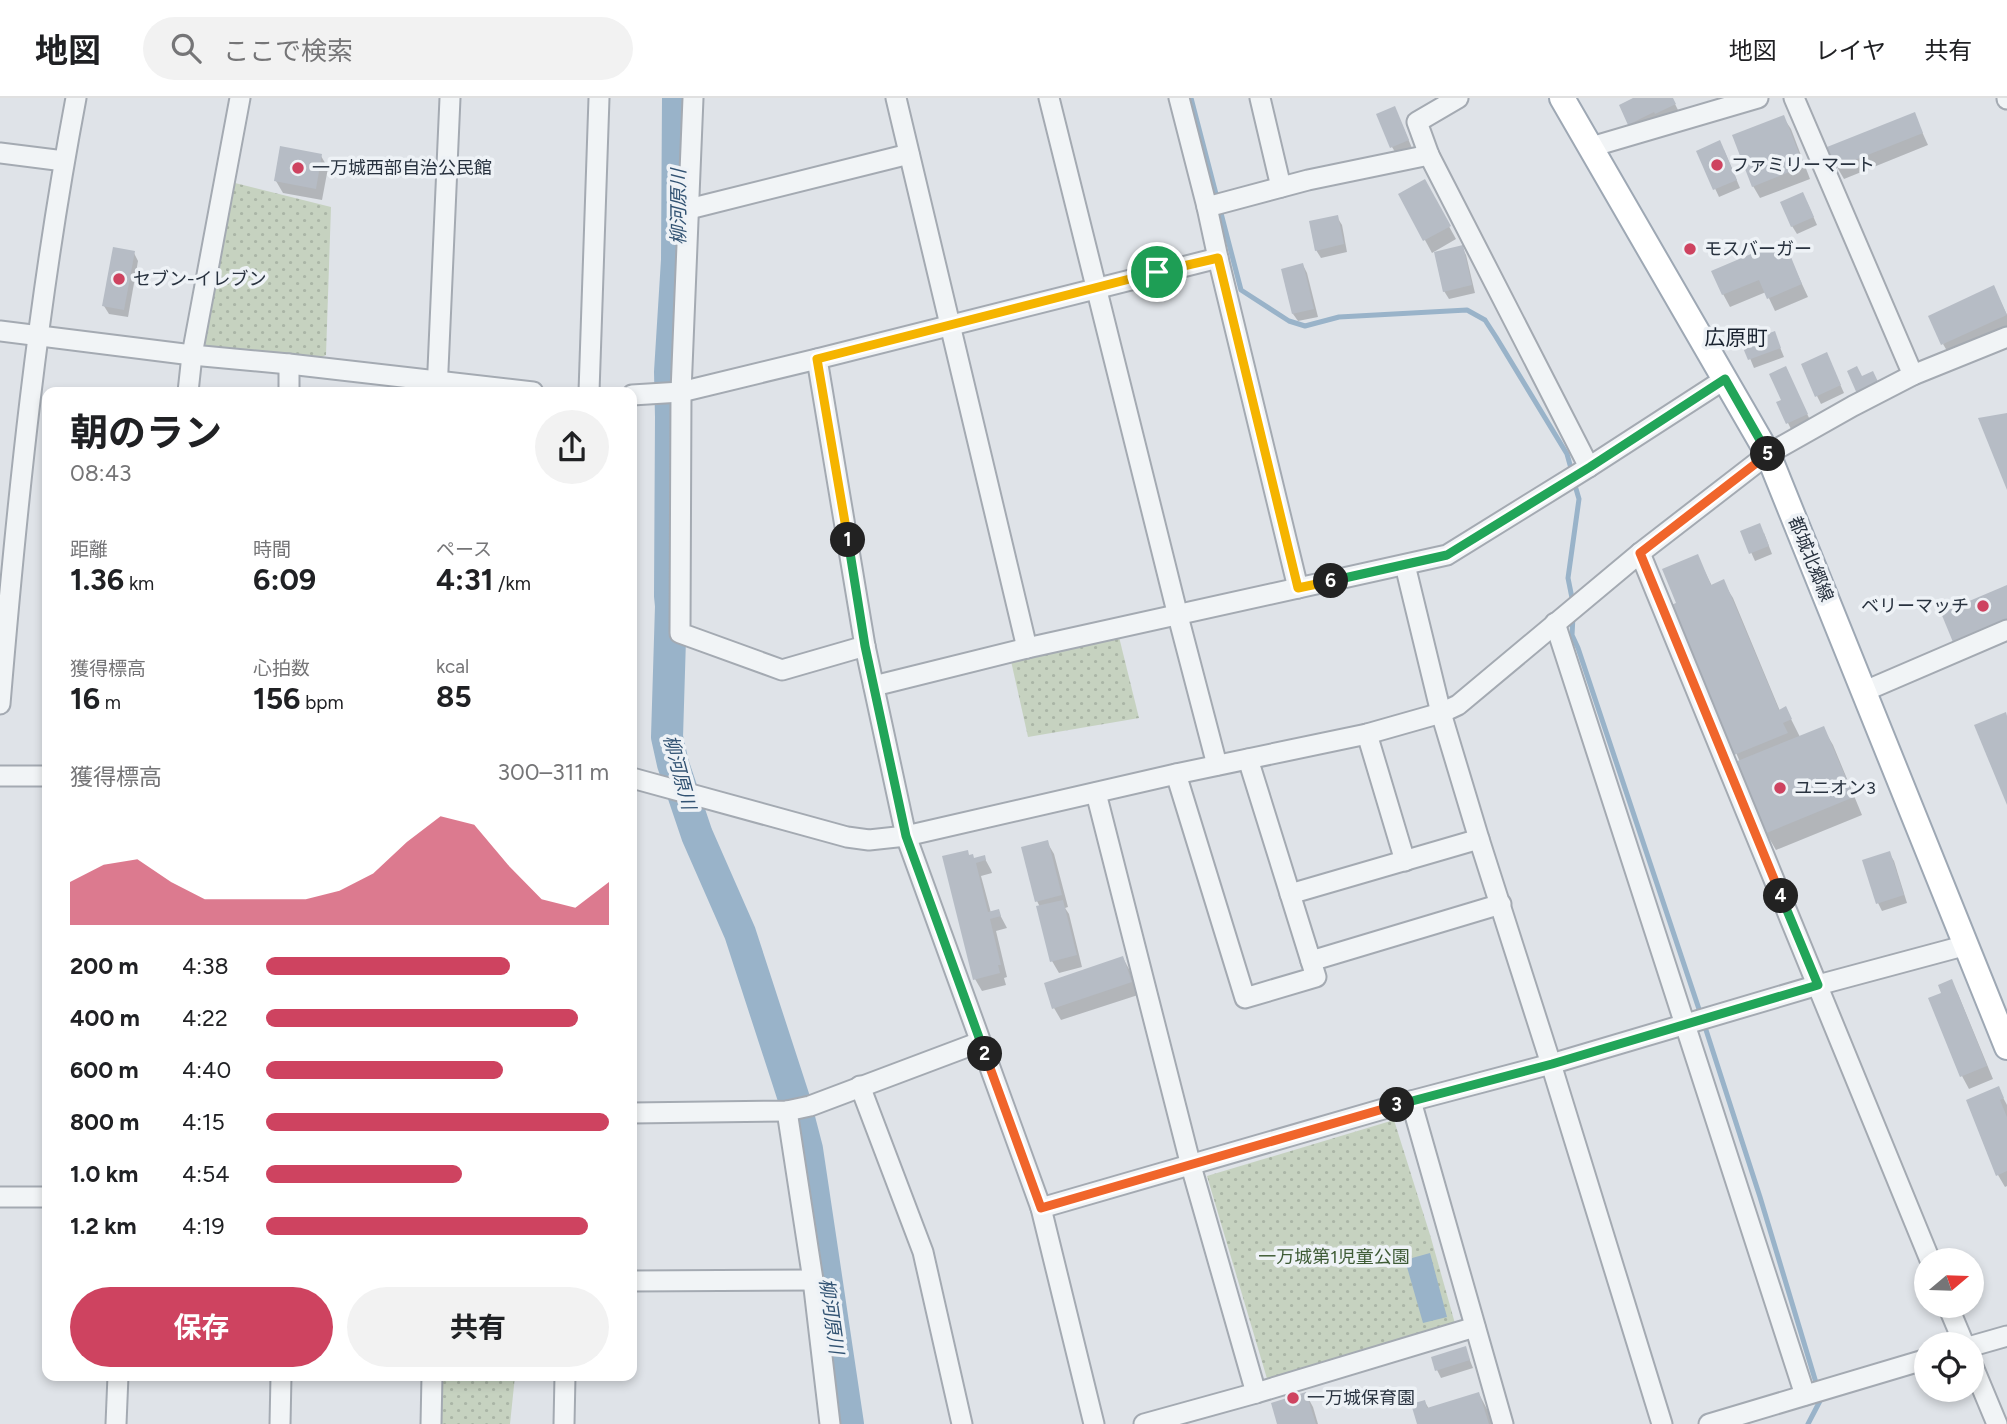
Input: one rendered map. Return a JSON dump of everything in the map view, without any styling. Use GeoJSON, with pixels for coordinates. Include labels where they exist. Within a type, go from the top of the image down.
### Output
{"type":"FeatureCollection","features":[{"type":"Feature","properties":{"kind":"main road","name":"都城北郷線"},"geometry":{"type":"LineString","coordinates":[[1562,98],[1768,454],[2007,1046]]}},
{"type":"Feature","properties":{"kind":"street"},"geometry":{"type":"LineString","coordinates":[[0,704],[13,548],[37,335],[76,98]]}},
{"type":"Feature","properties":{"kind":"street"},"geometry":{"type":"LineString","coordinates":[[189,387],[192,355],[240,98]]}},
{"type":"Feature","properties":{"kind":"street"},"geometry":{"type":"LineString","coordinates":[[0,331],[289,364],[437,386],[450,98]]}},
{"type":"Feature","properties":{"kind":"street"},"geometry":{"type":"LineString","coordinates":[[589,387],[599,98]]}},
{"type":"Feature","properties":{"kind":"street"},"geometry":{"type":"LineString","coordinates":[[693,98],[689,209],[672,392],[680,633],[782,670],[865,646]]}},
{"type":"Feature","properties":{"kind":"street"},"geometry":{"type":"LineString","coordinates":[[896,98],[1027,648]]}},
{"type":"Feature","properties":{"kind":"street"},"geometry":{"type":"LineString","coordinates":[[1049,98],[1217,765]]}},
{"type":"Feature","properties":{"kind":"street"},"geometry":{"type":"LineString","coordinates":[[1179,98],[1298,588]]}},
{"type":"Feature","properties":{"kind":"street"},"geometry":{"type":"LineString","coordinates":[[1260,98],[1282,187]]}},
{"type":"Feature","properties":{"kind":"street"},"geometry":{"type":"LineString","coordinates":[[1458,98],[1417,122],[1429,155],[1590,467]]}},
{"type":"Feature","properties":{"kind":"street"},"geometry":{"type":"LineString","coordinates":[[1591,147],[1758,98]]}},
{"type":"Feature","properties":{"kind":"street"},"geometry":{"type":"LineString","coordinates":[[1794,98],[1913,375]]}},
{"type":"Feature","properties":{"kind":"street"},"geometry":{"type":"LineString","coordinates":[[0,153],[64,161]]}},
{"type":"Feature","properties":{"kind":"street"},"geometry":{"type":"LineString","coordinates":[[689,209],[909,154]]}},
{"type":"Feature","properties":{"kind":"street"},"geometry":{"type":"LineString","coordinates":[[1207,207],[1282,187],[1429,155]]}},
{"type":"Feature","properties":{"kind":"street"},"geometry":{"type":"LineString","coordinates":[[637,395],[672,392],[817,359],[1218,258]]}},
{"type":"Feature","properties":{"kind":"street"},"geometry":{"type":"LineString","coordinates":[[637,779],[847,837],[869,840],[906,836],[1176,774],[1367,734],[1441,713],[1458,705],[1640,553],[1768,454],[1913,375],[2007,337]]}},
{"type":"Feature","properties":{"kind":"street"},"geometry":{"type":"LineString","coordinates":[[817,359],[865,646],[906,836],[1041,1208],[1094,1424]]}},
{"type":"Feature","properties":{"kind":"street"},"geometry":{"type":"LineString","coordinates":[[289,364],[289,387]]}},
{"type":"Feature","properties":{"kind":"street"},"geometry":{"type":"LineString","coordinates":[[874,686],[1027,648],[1447,555],[1590,467],[1725,379]]}},
{"type":"Feature","properties":{"kind":"street"},"geometry":{"type":"LineString","coordinates":[[1640,553],[1925,1248]]}},
{"type":"Feature","properties":{"kind":"street"},"geometry":{"type":"LineString","coordinates":[[1405,565],[1441,713],[1662,1424]]}},
{"type":"Feature","properties":{"kind":"street"},"geometry":{"type":"LineString","coordinates":[[1555,623],[1805,1395]]}},
{"type":"Feature","properties":{"kind":"street"},"geometry":{"type":"LineString","coordinates":[[1865,691],[2007,630]]}},
{"type":"Feature","properties":{"kind":"street"},"geometry":{"type":"LineString","coordinates":[[1367,734],[1405,861]]}},
{"type":"Feature","properties":{"kind":"street"},"geometry":{"type":"LineString","coordinates":[[1176,774],[1245,998],[1316,976],[1248,759]]}},
{"type":"Feature","properties":{"kind":"street"},"geometry":{"type":"LineString","coordinates":[[0,776],[42,776]]}},
{"type":"Feature","properties":{"kind":"street"},"geometry":{"type":"LineString","coordinates":[[1096,793],[1191,1166],[1256,1393]]}},
{"type":"Feature","properties":{"kind":"street"},"geometry":{"type":"LineString","coordinates":[[1290,894],[1479,839]]}},
{"type":"Feature","properties":{"kind":"street"},"geometry":{"type":"LineString","coordinates":[[1311,961],[1501,904]]}},
{"type":"Feature","properties":{"kind":"street"},"geometry":{"type":"LineString","coordinates":[[1041,1208],[1411,1101],[1552,1064],[1818,985],[1967,945]]}},
{"type":"Feature","properties":{"kind":"street"},"geometry":{"type":"LineString","coordinates":[[637,1113],[788,1111],[810,1106],[980,1042]]}},
{"type":"Feature","properties":{"kind":"street"},"geometry":{"type":"LineString","coordinates":[[860,1086],[923,1252],[962,1424]]}},
{"type":"Feature","properties":{"kind":"street"},"geometry":{"type":"LineString","coordinates":[[1411,1101],[1503,1424]]}},
{"type":"Feature","properties":{"kind":"street"},"geometry":{"type":"LineString","coordinates":[[788,1111],[813,1280],[830,1424]]}},
{"type":"Feature","properties":{"kind":"street"},"geometry":{"type":"LineString","coordinates":[[0,1198],[42,1197]]}},
{"type":"Feature","properties":{"kind":"street"},"geometry":{"type":"LineString","coordinates":[[637,1280],[813,1280]]}},
{"type":"Feature","properties":{"kind":"street"},"geometry":{"type":"LineString","coordinates":[[1144,1424],[1475,1327]]}},
{"type":"Feature","properties":{"kind":"street"},"geometry":{"type":"LineString","coordinates":[[1984,1343],[2007,1336]]}},
{"type":"Feature","properties":{"kind":"street"},"geometry":{"type":"LineString","coordinates":[[1709,1424],[1914,1363]]}},
{"type":"Feature","properties":{"kind":"street"},"geometry":{"type":"LineString","coordinates":[[116,1424],[118,1381]]}},
{"type":"Feature","properties":{"kind":"street"},"geometry":{"type":"LineString","coordinates":[[280,1424],[281,1381]]}},
{"type":"Feature","properties":{"kind":"street"},"geometry":{"type":"LineString","coordinates":[[431,1424],[432,1381]]}},
{"type":"Feature","properties":{"kind":"street"},"geometry":{"type":"LineString","coordinates":[[564,1424],[565,1381]]}},
{"type":"Feature","properties":{"kind":"street"},"geometry":{"type":"LineString","coordinates":[[1984,1393],[1997,1424]]}},
{"type":"Feature","properties":{"kind":"green space"},"geometry":{"type":"Polygon","coordinates":[[[235,183],[331,207],[326,355],[318,359],[208,348],[203,341],[235,183]]]}},
{"type":"Feature","properties":{"kind":"green space"},"geometry":{"type":"Polygon","coordinates":[[[1119,637],[1139,718],[1028,737],[1011,661],[1119,637]]]}},
{"type":"Feature","properties":{"kind":"green space","name":"一万城第1児童公園"},"geometry":{"type":"Polygon","coordinates":[[[1394,1120],[1456,1327],[1268,1382],[1207,1176],[1394,1120]]]}},
{"type":"Feature","properties":{"kind":"green space"},"geometry":{"type":"Polygon","coordinates":[[[441,1381],[514,1381],[510,1424],[441,1424],[441,1381]]]}},
{"type":"Feature","properties":{"kind":"water"},"geometry":{"type":"Polygon","coordinates":[[[1430,1253],[1447,1317],[1423,1323],[1405,1260],[1430,1253]]]}},
{"type":"Feature","properties":{"kind":"building"},"geometry":{"type":"Polygon","coordinates":[[[1633,98],[1673,98],[1676,104],[1628,125],[1619,105],[1633,98]]]}},
{"type":"Feature","properties":{"kind":"building"},"geometry":{"type":"Polygon","coordinates":[[[1395,106],[1409,140],[1390,148],[1376,114],[1395,106]]]}},
{"type":"Feature","properties":{"kind":"building"},"geometry":{"type":"Polygon","coordinates":[[[1915,112],[1923,133],[1835,168],[1827,147],[1915,112]]]}},
{"type":"Feature","properties":{"kind":"building"},"geometry":{"type":"Polygon","coordinates":[[[1784,115],[1804,166],[1752,187],[1732,135],[1784,115]]]}},
{"type":"Feature","properties":{"kind":"building","name":"ファミリーマート"},"geometry":{"type":"Polygon","coordinates":[[[1720,140],[1737,180],[1713,190],[1696,151],[1720,140]]]}},
{"type":"Feature","properties":{"kind":"building","name":"一万城西部自治公民館"},"geometry":{"type":"Polygon","coordinates":[[[280,146],[322,154],[316,189],[274,181],[280,146]]]}},
{"type":"Feature","properties":{"kind":"building"},"geometry":{"type":"Polygon","coordinates":[[[1425,179],[1451,226],[1423,241],[1398,194],[1425,179]]]}},
{"type":"Feature","properties":{"kind":"building"},"geometry":{"type":"Polygon","coordinates":[[[1803,192],[1814,217],[1791,227],[1780,202],[1803,192]]]}},
{"type":"Feature","properties":{"kind":"building"},"geometry":{"type":"Polygon","coordinates":[[[1338,215],[1344,244],[1315,251],[1309,221],[1338,215]]]}},
{"type":"Feature","properties":{"kind":"building"},"geometry":{"type":"Polygon","coordinates":[[[1784,240],[1802,284],[1767,299],[1759,280],[1722,295],[1711,271],[1784,240]]]}},
{"type":"Feature","properties":{"kind":"building"},"geometry":{"type":"Polygon","coordinates":[[[1463,245],[1472,285],[1443,292],[1434,252],[1463,245]]]}},
{"type":"Feature","properties":{"kind":"building","name":"セブン-イレブン"},"geometry":{"type":"Polygon","coordinates":[[[113,247],[135,251],[124,310],[102,306],[113,247]]]}},
{"type":"Feature","properties":{"kind":"building"},"geometry":{"type":"Polygon","coordinates":[[[1303,263],[1314,309],[1292,314],[1281,269],[1303,263]]]}},
{"type":"Feature","properties":{"kind":"building"},"geometry":{"type":"Polygon","coordinates":[[[1994,285],[2007,315],[1941,345],[1928,316],[1994,285]]]}},
{"type":"Feature","properties":{"kind":"building"},"geometry":{"type":"Polygon","coordinates":[[[1775,331],[1781,348],[1748,360],[1741,343],[1775,331]]]}},
{"type":"Feature","properties":{"kind":"building"},"geometry":{"type":"Polygon","coordinates":[[[1827,352],[1841,385],[1815,397],[1801,364],[1827,352]]]}},
{"type":"Feature","properties":{"kind":"building"},"geometry":{"type":"Polygon","coordinates":[[[1786,366],[1808,414],[1786,424],[1776,402],[1781,400],[1769,374],[1786,366]]]}},
{"type":"Feature","properties":{"kind":"building"},"geometry":{"type":"Polygon","coordinates":[[[1857,366],[1862,376],[1873,371],[1880,386],[1858,396],[1847,371],[1857,366]]]}},
{"type":"Feature","properties":{"kind":"building"},"geometry":{"type":"Polygon","coordinates":[[[2007,413],[2007,490],[1978,418],[2007,413]]]}},
{"type":"Feature","properties":{"kind":"building"},"geometry":{"type":"Polygon","coordinates":[[[1760,523],[1769,546],[1749,554],[1740,531],[1760,523]]]}},
{"type":"Feature","properties":{"kind":"building"},"geometry":{"type":"Polygon","coordinates":[[[1698,554],[1711,585],[1724,579],[1779,710],[1786,706],[1792,719],[1783,723],[1788,733],[1734,755],[1671,605],[1676,603],[1662,569],[1698,554]]]}},
{"type":"Feature","properties":{"kind":"building"},"geometry":{"type":"Polygon","coordinates":[[[2007,585],[2007,625],[1955,647],[1941,613],[2007,585]]]}},
{"type":"Feature","properties":{"kind":"building"},"geometry":{"type":"Polygon","coordinates":[[[2006,712],[2007,716],[2007,805],[1974,725],[2006,712]]]}},
{"type":"Feature","properties":{"kind":"building"},"geometry":{"type":"Polygon","coordinates":[[[1824,726],[1854,797],[1764,834],[1735,762],[1824,726]]]}},
{"type":"Feature","properties":{"kind":"building"},"geometry":{"type":"Polygon","coordinates":[[[1048,840],[1062,895],[1035,902],[1021,847],[1048,840]]]}},
{"type":"Feature","properties":{"kind":"building"},"geometry":{"type":"Polygon","coordinates":[[[968,850],[969,855],[973,854],[974,858],[985,855],[986,860],[976,863],[988,912],[999,909],[1001,916],[990,919],[1001,965],[998,965],[1000,973],[973,980],[942,856],[968,850]]]}},
{"type":"Feature","properties":{"kind":"building"},"geometry":{"type":"Polygon","coordinates":[[[1890,851],[1904,895],[1876,904],[1862,860],[1890,851]]]}},
{"type":"Feature","properties":{"kind":"building"},"geometry":{"type":"Polygon","coordinates":[[[1063,900],[1077,955],[1050,962],[1036,906],[1063,900]]]}},
{"type":"Feature","properties":{"kind":"building"},"geometry":{"type":"Polygon","coordinates":[[[1123,956],[1132,982],[1052,1009],[1044,983],[1123,956]]]}},
{"type":"Feature","properties":{"kind":"building"},"geometry":{"type":"Polygon","coordinates":[[[1952,979],[1987,1066],[1960,1077],[1928,998],[1941,993],[1938,985],[1952,979]]]}},
{"type":"Feature","properties":{"kind":"building"},"geometry":{"type":"Polygon","coordinates":[[[1999,1086],[2004,1098],[2000,1100],[2007,1117],[2007,1171],[1996,1176],[1966,1100],[1999,1086]]]}},
{"type":"Feature","properties":{"kind":"building"},"geometry":{"type":"Polygon","coordinates":[[[1466,1346],[1470,1360],[1435,1371],[1431,1357],[1466,1346]]]}},
{"type":"Feature","properties":{"kind":"building"},"geometry":{"type":"Polygon","coordinates":[[[1306,1392],[1316,1424],[1277,1424],[1271,1403],[1306,1392]]]}},
{"type":"Feature","properties":{"kind":"building"},"geometry":{"type":"Polygon","coordinates":[[[1479,1392],[1489,1424],[1417,1424],[1411,1404],[1425,1400],[1427,1408],[1479,1392]]]}},
{"type":"Feature","properties":{"kind":"waterway","name":"柳河原川"},"geometry":{"type":"LineString","coordinates":[[678,98],[677,260],[670,372],[671,606],[667,737],[673,764],[697,835],[740,933],[794,1099],[807,1149],[848,1424]]}},
{"type":"Feature","properties":{"kind":"waterway"},"geometry":{"type":"LineString","coordinates":[[1191,98],[1241,290],[1289,321],[1305,326],[1339,317],[1467,310],[1485,320],[1567,454],[1572,472]]}},
{"type":"Feature","properties":{"kind":"waterway"},"geometry":{"type":"LineString","coordinates":[[1573,603],[1568,578],[1579,499],[1574,482]]}},
{"type":"Feature","properties":{"kind":"waterway"},"geometry":{"type":"LineString","coordinates":[[1573,616],[1572,635],[1707,1033],[1817,1386]]}},
{"type":"Feature","properties":{"kind":"waterway"},"geometry":{"type":"LineString","coordinates":[[1808,1424],[1821,1399],[1820,1396]]}},
{"type":"Feature","properties":{"kind":"place","name":"ファミリーマート"},"geometry":{"type":"Point","coordinates":[1717,165]}},
{"type":"Feature","properties":{"kind":"place","name":"一万城西部自治公民館"},"geometry":{"type":"Point","coordinates":[298,168]}},
{"type":"Feature","properties":{"kind":"place","name":"モスバーガー"},"geometry":{"type":"Point","coordinates":[1690,249]}},
{"type":"Feature","properties":{"kind":"place","name":"セブン-イレブン"},"geometry":{"type":"Point","coordinates":[119,279]}},
{"type":"Feature","properties":{"kind":"place","name":"ベリーマッチ"},"geometry":{"type":"Point","coordinates":[1983,606]}},
{"type":"Feature","properties":{"kind":"place","name":"ユニオン3"},"geometry":{"type":"Point","coordinates":[1780,788]}},
{"type":"Feature","properties":{"kind":"place","name":"一万城保育園"},"geometry":{"type":"Point","coordinates":[1293,1398]}},
{"type":"Feature","properties":{"kind":"district","name":"広原町"},"geometry":{"type":"Point","coordinates":[1736,338]}},
{"type":"Feature","properties":{"kind":"route"},"geometry":{"type":"LineString","coordinates":[[1218,258],[1298,588],[1447,555],[1590,467],[1725,379],[1768,454],[1640,553],[1818,985],[1552,1064],[1411,1101],[1041,1208],[906,836],[865,646],[817,359],[1157,272],[1218,258]]}}]}
